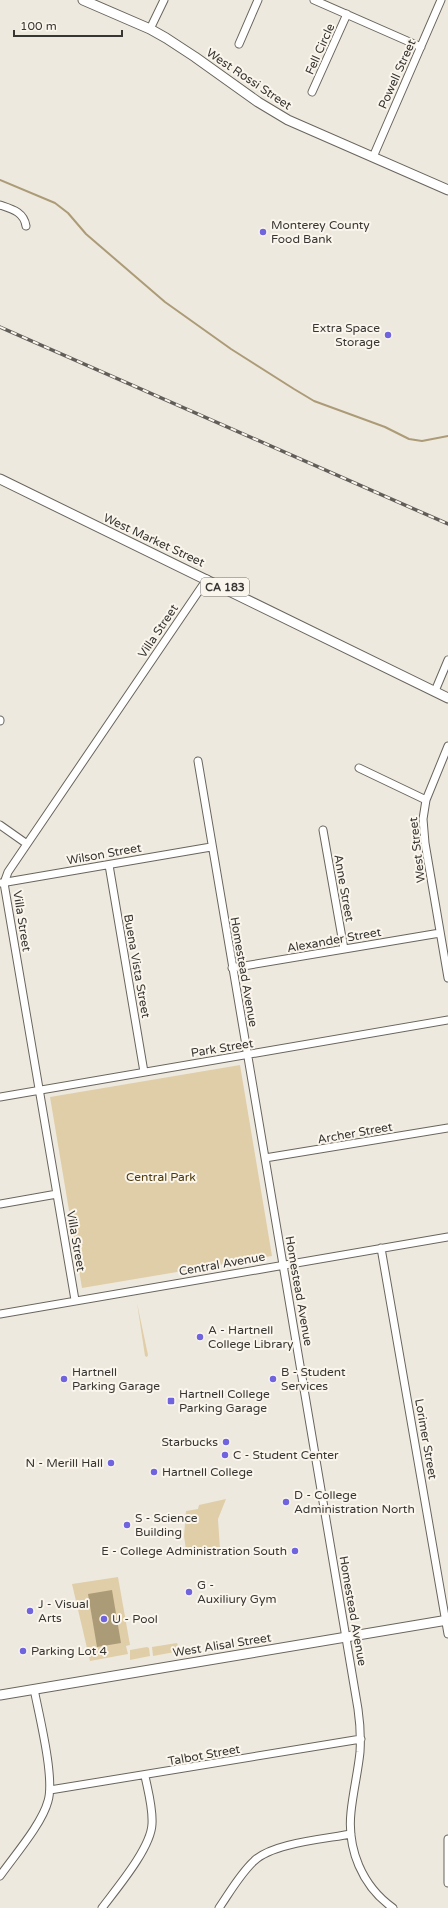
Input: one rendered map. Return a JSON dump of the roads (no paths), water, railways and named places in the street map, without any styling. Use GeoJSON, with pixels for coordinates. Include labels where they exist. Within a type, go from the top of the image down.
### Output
{"type":"FeatureCollection","features":[{"type":"Feature","properties":{"kind":"main road","name":"West Rossi Street"},"geometry":{"type":"LineString","coordinates":[[83,0],[150,29],[195,57],[258,102],[288,120],[448,190]]}},
{"type":"Feature","properties":{"kind":"main road","name":"West Market Street"},"geometry":{"type":"LineString","coordinates":[[0,479],[448,698]]}},
{"type":"Feature","properties":{"kind":"main road","name":"West Alisal Street"},"geometry":{"type":"LineString","coordinates":[[0,1695],[447,1620]]}},
{"type":"Feature","properties":{"kind":"street"},"geometry":{"type":"LineString","coordinates":[[150,29],[164,0]]}},
{"type":"Feature","properties":{"kind":"street"},"geometry":{"type":"LineString","coordinates":[[239,44],[258,0]]}},
{"type":"Feature","properties":{"kind":"street"},"geometry":{"type":"LineString","coordinates":[[314,0],[421,47]]}},
{"type":"Feature","properties":{"kind":"street","name":"Powell Street"},"geometry":{"type":"LineString","coordinates":[[372,157],[441,0]]}},
{"type":"Feature","properties":{"kind":"street","name":"Fell Circle"},"geometry":{"type":"LineString","coordinates":[[312,92],[347,14]]}},
{"type":"Feature","properties":{"kind":"street"},"geometry":{"type":"LineString","coordinates":[[0,205],[20,214],[25,220],[26,226]]}},
{"type":"Feature","properties":{"kind":"street","name":"Villa Street"},"geometry":{"type":"LineString","coordinates":[[75,1300],[40,1090],[2,883],[207,579]]}},
{"type":"Feature","properties":{"kind":"street"},"geometry":{"type":"LineString","coordinates":[[434,691],[448,660]]}},
{"type":"Feature","properties":{"kind":"street","name":"West Street"},"geometry":{"type":"LineString","coordinates":[[448,746],[426,800],[423,814],[424,833],[448,978]]}},
{"type":"Feature","properties":{"kind":"street","name":"Homestead Avenue"},"geometry":{"type":"LineString","coordinates":[[198,761],[211,847],[358,1709],[361,1739],[350,1813],[353,1850],[363,1874],[380,1897],[393,1908]]}},
{"type":"Feature","properties":{"kind":"street"},"geometry":{"type":"LineString","coordinates":[[359,768],[426,800]]}},
{"type":"Feature","properties":{"kind":"street"},"geometry":{"type":"LineString","coordinates":[[0,825],[27,844]]}},
{"type":"Feature","properties":{"kind":"street","name":"Anne Street"},"geometry":{"type":"LineString","coordinates":[[323,830],[344,950]]}},
{"type":"Feature","properties":{"kind":"street","name":"Wilson Street"},"geometry":{"type":"LineString","coordinates":[[2,883],[211,847]]}},
{"type":"Feature","properties":{"kind":"street","name":"Buena Vista Street"},"geometry":{"type":"LineString","coordinates":[[109,865],[144,1072]]}},
{"type":"Feature","properties":{"kind":"street","name":"Alexander Street"},"geometry":{"type":"LineString","coordinates":[[232,968],[440,933]]}},
{"type":"Feature","properties":{"kind":"street","name":"Park Street"},"geometry":{"type":"LineString","coordinates":[[0,1097],[448,1020]]}},
{"type":"Feature","properties":{"kind":"street","name":"Archer Street"},"geometry":{"type":"LineString","coordinates":[[265,1158],[448,1128]]}},
{"type":"Feature","properties":{"kind":"street"},"geometry":{"type":"LineString","coordinates":[[0,1204],[57,1194]]}},
{"type":"Feature","properties":{"kind":"street","name":"Central Avenue"},"geometry":{"type":"LineString","coordinates":[[0,1314],[448,1237]]}},
{"type":"Feature","properties":{"kind":"street","name":"Lorimer Street"},"geometry":{"type":"LineString","coordinates":[[381,1248],[447,1620],[448,1634]]}},
{"type":"Feature","properties":{"kind":"street"},"geometry":{"type":"LineString","coordinates":[[0,1876],[42,1815],[48,1803],[50,1790],[49,1772],[34,1689]]}},
{"type":"Feature","properties":{"kind":"street","name":"Talbot Street"},"geometry":{"type":"LineString","coordinates":[[50,1790],[145,1776],[361,1739]]}},
{"type":"Feature","properties":{"kind":"street"},"geometry":{"type":"LineString","coordinates":[[102,1908],[142,1852],[151,1832],[152,1819],[145,1776]]}},
{"type":"Feature","properties":{"kind":"street"},"geometry":{"type":"LineString","coordinates":[[219,1908],[248,1866],[263,1854],[280,1847],[351,1834]]}},
{"type":"Feature","properties":{"kind":"street"},"geometry":{"type":"LineString","coordinates":[[448,1839],[448,1883]]}},
{"type":"Feature","properties":{"kind":"waterway"},"geometry":{"type":"LineString","coordinates":[[0,180],[55,203],[68,213],[86,234],[165,302],[231,349],[314,401],[385,427],[409,439],[422,441],[448,436]]}},
{"type":"Feature","properties":{"kind":"railway"},"geometry":{"type":"LineString","coordinates":[[0,327],[448,524]]}},
{"type":"Feature","properties":{"kind":"place","name":"Monterey County Food Bank"},"geometry":{"type":"Point","coordinates":[263,232]}},
{"type":"Feature","properties":{"kind":"place","name":"Extra Space Storage"},"geometry":{"type":"Point","coordinates":[388,335]}},
{"type":"Feature","properties":{"kind":"place","name":"A - Hartnell College Library"},"geometry":{"type":"Point","coordinates":[200,1337]}},
{"type":"Feature","properties":{"kind":"place","name":"Hartnell Parking Garage"},"geometry":{"type":"Point","coordinates":[64,1379]}},
{"type":"Feature","properties":{"kind":"place","name":"B - Student Services"},"geometry":{"type":"Point","coordinates":[273,1379]}},
{"type":"Feature","properties":{"kind":"place","name":"Hartnell College Parking Garage"},"geometry":{"type":"Point","coordinates":[171,1401]}},
{"type":"Feature","properties":{"kind":"place","name":"Starbucks"},"geometry":{"type":"Point","coordinates":[226,1442]}},
{"type":"Feature","properties":{"kind":"place","name":"C - Student Center"},"geometry":{"type":"Point","coordinates":[225,1455]}},
{"type":"Feature","properties":{"kind":"place","name":"N - Merill Hall"},"geometry":{"type":"Point","coordinates":[111,1463]}},
{"type":"Feature","properties":{"kind":"place","name":"Hartnell College"},"geometry":{"type":"Point","coordinates":[154,1472]}},
{"type":"Feature","properties":{"kind":"place","name":"D - College Administration North"},"geometry":{"type":"Point","coordinates":[286,1502]}},
{"type":"Feature","properties":{"kind":"place","name":"S - Science Building"},"geometry":{"type":"Point","coordinates":[127,1525]}},
{"type":"Feature","properties":{"kind":"place","name":"E - College Administration South"},"geometry":{"type":"Point","coordinates":[295,1551]}},
{"type":"Feature","properties":{"kind":"place","name":"G - Auxiliury Gym"},"geometry":{"type":"Point","coordinates":[189,1592]}},
{"type":"Feature","properties":{"kind":"place","name":"J - Visual Arts"},"geometry":{"type":"Point","coordinates":[30,1611]}},
{"type":"Feature","properties":{"kind":"place","name":"U - Pool"},"geometry":{"type":"Point","coordinates":[104,1619]}},
{"type":"Feature","properties":{"kind":"place","name":"Parking Lot 4"},"geometry":{"type":"Point","coordinates":[23,1651]}},
{"type":"Feature","properties":{"kind":"park label","name":"Central Park"},"geometry":{"type":"Point","coordinates":[161,1177]}}]}
